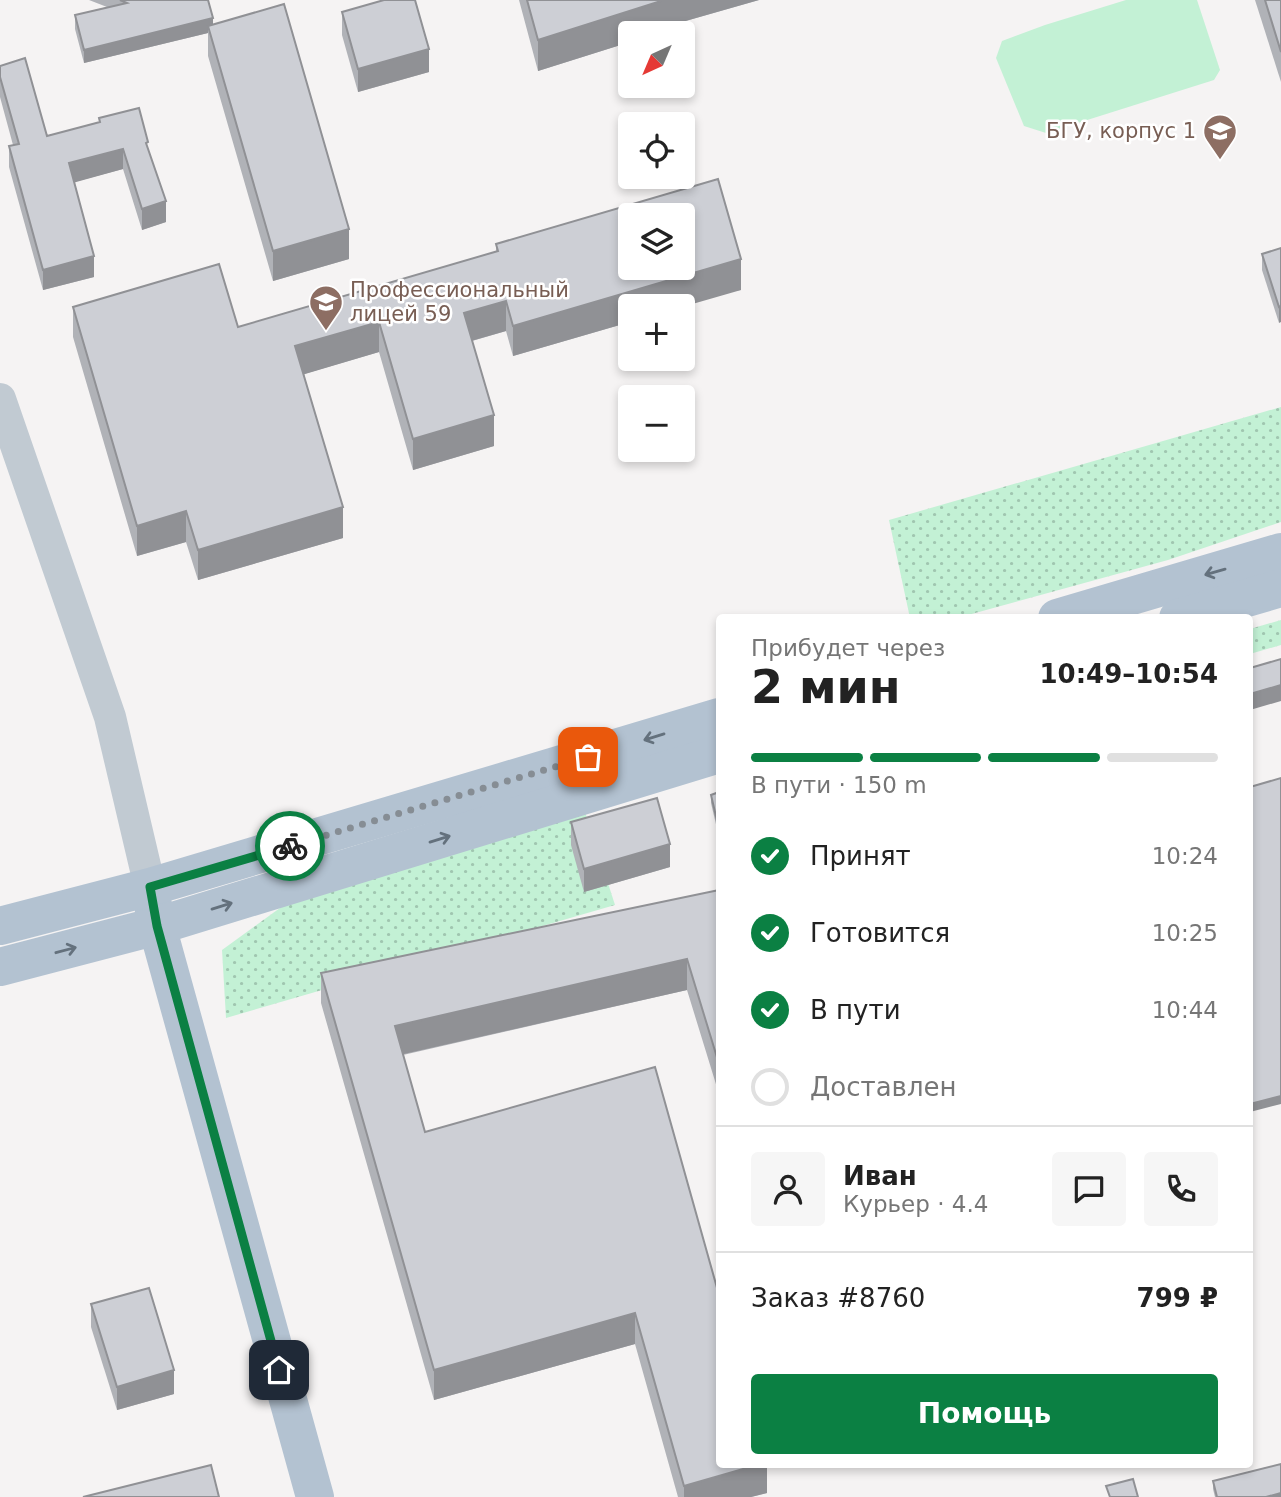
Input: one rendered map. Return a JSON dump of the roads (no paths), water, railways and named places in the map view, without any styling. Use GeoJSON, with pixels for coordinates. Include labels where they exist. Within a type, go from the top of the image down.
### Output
{"type":"FeatureCollection","features":[{"type":"Feature","properties":{"kind":"main road"},"geometry":{"type":"LineString","coordinates":[[1071,614],[1281,552]]}},
{"type":"Feature","properties":{"kind":"main road"},"geometry":{"type":"LineString","coordinates":[[1192,614],[1281,588]]}},
{"type":"Feature","properties":{"kind":"main road"},"geometry":{"type":"LineString","coordinates":[[0,926],[150,887],[716,719]]}},
{"type":"Feature","properties":{"kind":"main road"},"geometry":{"type":"LineString","coordinates":[[0,967],[157,926],[716,755]]}},
{"type":"Feature","properties":{"kind":"main road"},"geometry":{"type":"LineString","coordinates":[[150,887],[157,926],[315,1497]]}},
{"type":"Feature","properties":{"kind":"street"},"geometry":{"type":"LineString","coordinates":[[0,399],[110,717],[150,887]]}},
{"type":"Feature","properties":{"kind":"place","name":"БГУ, корпус 1"},"geometry":{"type":"Point","coordinates":[1220,161]}},
{"type":"Feature","properties":{"kind":"place","name":"Профессиональный лицей 59"},"geometry":{"type":"Point","coordinates":[326,332]}}]}
